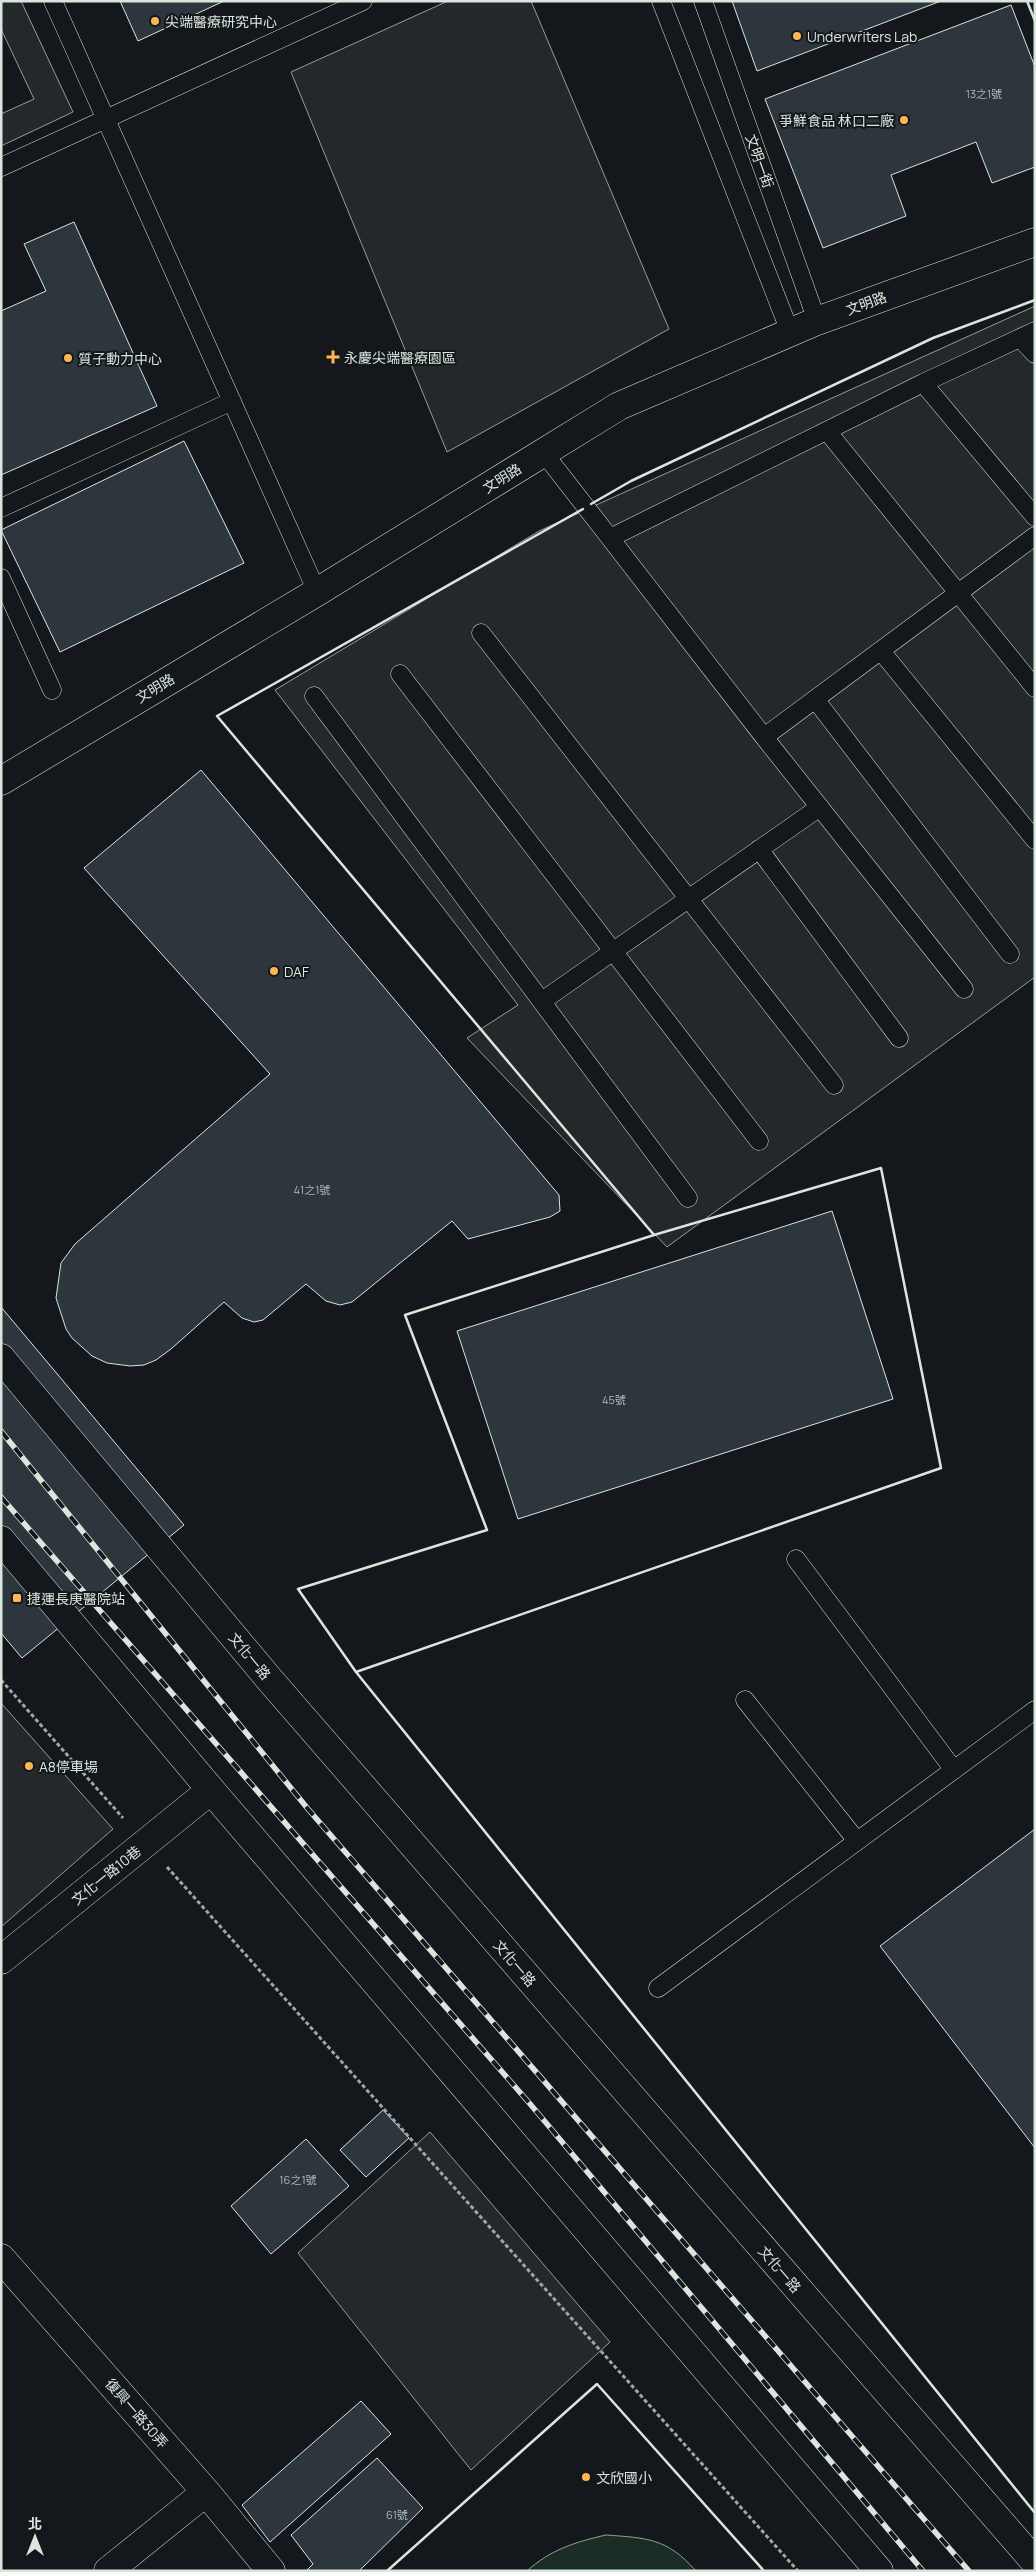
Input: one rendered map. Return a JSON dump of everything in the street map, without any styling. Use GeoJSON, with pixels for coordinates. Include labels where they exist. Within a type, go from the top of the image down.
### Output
{"type":"FeatureCollection","features":[{"type":"Feature","properties":{"kind":"street","name":"文明路"},"geometry":{"type":"LineString","coordinates":[[1,781],[317,592],[619,406],[817,321],[1035,242]]}},
{"type":"Feature","properties":{"kind":"street","name":"文化一路"},"geometry":{"type":"LineString","coordinates":[[1,1358],[270,1680],[1035,2562]]}},
{"type":"Feature","properties":{"kind":"street"},"geometry":{"type":"LineString","coordinates":[[1,1540],[211,1790],[879,2571]]}},
{"type":"Feature","properties":{"kind":"street","name":"文化一路10巷"},"geometry":{"type":"LineString","coordinates":[[1,1960],[211,1790]]}},
{"type":"Feature","properties":{"kind":"street","name":"復興一路30弄"},"geometry":{"type":"LineString","coordinates":[[1,2258],[206,2492],[271,2571]]}},
{"type":"Feature","properties":{"kind":"street"},"geometry":{"type":"LineString","coordinates":[[108,2571],[206,2492]]}},
{"type":"Feature","properties":{"kind":"lane"},"geometry":{"type":"LineString","coordinates":[[53,1],[317,592]]}},
{"type":"Feature","properties":{"kind":"lane"},"geometry":{"type":"LineString","coordinates":[[1,167],[363,1]]}},
{"type":"Feature","properties":{"kind":"lane"},"geometry":{"type":"LineString","coordinates":[[662,1],[790,332]]}},
{"type":"Feature","properties":{"kind":"lane","name":"文明一街"},"geometry":{"type":"LineString","coordinates":[[702,1],[817,321]]}},
{"type":"Feature","properties":{"kind":"lane"},"geometry":{"type":"LineString","coordinates":[[610,538],[923,383],[1028,335],[1035,354]]}},
{"type":"Feature","properties":{"kind":"lane"},"geometry":{"type":"LineString","coordinates":[[923,383],[1035,517]]}},
{"type":"Feature","properties":{"kind":"lane"},"geometry":{"type":"LineString","coordinates":[[1,508],[232,401]]}},
{"type":"Feature","properties":{"kind":"lane"},"geometry":{"type":"LineString","coordinates":[[827,431],[1035,688]]}},
{"type":"Feature","properties":{"kind":"lane"},"geometry":{"type":"LineString","coordinates":[[543,452],[764,738],[964,989]]}},
{"type":"Feature","properties":{"kind":"lane"},"geometry":{"type":"LineString","coordinates":[[764,738],[1035,536]]}},
{"type":"Feature","properties":{"kind":"lane"},"geometry":{"type":"LineString","coordinates":[[1,578],[52,690]]}},
{"type":"Feature","properties":{"kind":"lane"},"geometry":{"type":"LineString","coordinates":[[481,633],[834,1085]]}},
{"type":"Feature","properties":{"kind":"lane"},"geometry":{"type":"LineString","coordinates":[[881,651],[1035,840]]}},
{"type":"Feature","properties":{"kind":"lane"},"geometry":{"type":"LineString","coordinates":[[400,674],[759,1141]]}},
{"type":"Feature","properties":{"kind":"lane"},"geometry":{"type":"LineString","coordinates":[[314,696],[688,1198]]}},
{"type":"Feature","properties":{"kind":"lane"},"geometry":{"type":"LineString","coordinates":[[815,700],[1010,954]]}},
{"type":"Feature","properties":{"kind":"lane"},"geometry":{"type":"LineString","coordinates":[[542,1002],[820,807]]}},
{"type":"Feature","properties":{"kind":"lane"},"geometry":{"type":"LineString","coordinates":[[759,849],[899,1038]]}},
{"type":"Feature","properties":{"kind":"lane"},"geometry":{"type":"LineString","coordinates":[[796,1559],[954,1770]]}},
{"type":"Feature","properties":{"kind":"lane"},"geometry":{"type":"LineString","coordinates":[[745,1700],[857,1841]]}},
{"type":"Feature","properties":{"kind":"lane"},"geometry":{"type":"LineString","coordinates":[[658,1988],[1035,1710]]}},
{"type":"Feature","properties":{"kind":"path"},"geometry":{"type":"LineString","coordinates":[[1,1680],[798,2571]]}},
{"type":"Feature","properties":{"kind":"green space"},"geometry":{"type":"Polygon","coordinates":[[[606,2535],[645,2539],[666,2546],[696,2571],[527,2571],[554,2552],[606,2535]]]}},
{"type":"Feature","properties":{"kind":"shaded area"},"geometry":{"type":"Polygon","coordinates":[[[1,1],[21,1],[73,112],[1,146],[1,114],[34,99],[1,29],[1,1]]]}},
{"type":"Feature","properties":{"kind":"shaded area"},"geometry":{"type":"Polygon","coordinates":[[[448,1],[531,1],[669,329],[447,452],[291,72],[448,1]]]}},
{"type":"Feature","properties":{"kind":"shaded area"},"geometry":{"type":"Polygon","coordinates":[[[1035,306],[1035,977],[667,1247],[467,1038],[518,1005],[275,690],[539,531],[1035,306]]]}},
{"type":"Feature","properties":{"kind":"shaded area","name":"A8停車場"},"geometry":{"type":"Polygon","coordinates":[[[1,1703],[113,1829],[1,1927],[1,1703]]]}},
{"type":"Feature","properties":{"kind":"shaded area"},"geometry":{"type":"Polygon","coordinates":[[[430,2132],[610,2342],[471,2470],[298,2253],[430,2132]]]}},
{"type":"Feature","properties":{"kind":"building","name":"尖端醫療研究中心"},"geometry":{"type":"Polygon","coordinates":[[[120,1],[224,1],[138,41],[120,1]]]}},
{"type":"Feature","properties":{"kind":"building","name":"Underwriters Lab"},"geometry":{"type":"Polygon","coordinates":[[[732,1],[941,1],[757,71],[732,1]]]}},
{"type":"Feature","properties":{"kind":"building","name":"爭鮮食品 林口二廠"},"geometry":{"type":"Polygon","coordinates":[[[1011,5],[1035,67],[1035,167],[992,183],[976,142],[891,175],[906,216],[823,248],[765,99],[1011,5]]]}},
{"type":"Feature","properties":{"kind":"building","name":"質子動力中心"},"geometry":{"type":"Polygon","coordinates":[[[74,222],[157,406],[1,475],[1,311],[46,291],[24,244],[74,222]]]}},
{"type":"Feature","properties":{"kind":"building"},"geometry":{"type":"Polygon","coordinates":[[[184,441],[244,563],[60,652],[1,530],[184,441]]]}},
{"type":"Feature","properties":{"kind":"building","name":"DAF"},"geometry":{"type":"Polygon","coordinates":[[[201,770],[559,1195],[560,1211],[550,1217],[468,1239],[452,1221],[352,1302],[340,1305],[326,1301],[306,1284],[263,1320],[254,1322],[242,1318],[224,1302],[156,1360],[144,1365],[130,1366],[107,1363],[92,1356],[72,1338],[66,1329],[56,1298],[61,1263],[75,1244],[270,1074],[84,868],[201,770]]]}},
{"type":"Feature","properties":{"kind":"building"},"geometry":{"type":"Polygon","coordinates":[[[832,1211],[893,1399],[518,1519],[457,1331],[832,1211]]]}},
{"type":"Feature","properties":{"kind":"building"},"geometry":{"type":"Polygon","coordinates":[[[1,1307],[184,1525],[22,1658],[1,1633],[1,1307]]]}},
{"type":"Feature","properties":{"kind":"building"},"geometry":{"type":"Polygon","coordinates":[[[1035,1829],[1035,2148],[880,1946],[1035,1829]]]}},
{"type":"Feature","properties":{"kind":"building"},"geometry":{"type":"Polygon","coordinates":[[[383,2110],[409,2138],[366,2177],[340,2150],[383,2110]]]}},
{"type":"Feature","properties":{"kind":"building"},"geometry":{"type":"Polygon","coordinates":[[[306,2139],[349,2186],[271,2254],[231,2206],[306,2139]]]}},
{"type":"Feature","properties":{"kind":"building"},"geometry":{"type":"Polygon","coordinates":[[[361,2401],[391,2434],[270,2542],[242,2505],[361,2401]]]}},
{"type":"Feature","properties":{"kind":"building"},"geometry":{"type":"Polygon","coordinates":[[[377,2458],[423,2508],[359,2571],[306,2571],[313,2564],[291,2535],[377,2458]]]}},
{"type":"Feature","properties":{"kind":"railway"},"geometry":{"type":"LineString","coordinates":[[1,1431],[308,1809],[969,2571]]}},
{"type":"Feature","properties":{"kind":"railway"},"geometry":{"type":"LineString","coordinates":[[1,1497],[531,2105],[923,2571]]}},
{"type":"Feature","properties":{"kind":"wall"},"geometry":{"type":"LineString","coordinates":[[1027,1],[1035,21]]}},
{"type":"Feature","properties":{"kind":"wall"},"geometry":{"type":"LineString","coordinates":[[591,504],[631,481],[933,338],[1035,300]]}},
{"type":"Feature","properties":{"kind":"wall"},"geometry":{"type":"LineString","coordinates":[[583,509],[217,716],[654,1235],[881,1168],[941,1468],[356,1672],[1035,2513]]}},
{"type":"Feature","properties":{"kind":"wall"},"geometry":{"type":"LineString","coordinates":[[881,1168],[941,1468],[356,1672],[298,1589],[487,1530],[405,1315],[654,1235],[881,1168]]}},
{"type":"Feature","properties":{"kind":"wall"},"geometry":{"type":"LineString","coordinates":[[387,2571],[597,2384],[764,2571]]}},
{"type":"Feature","properties":{"kind":"place","name":"尖端醫療研究中心"},"geometry":{"type":"Point","coordinates":[155,21]}},
{"type":"Feature","properties":{"kind":"place","name":"Underwriters Lab"},"geometry":{"type":"Point","coordinates":[797,36]}},
{"type":"Feature","properties":{"kind":"place","name":"爭鮮食品 林口二廠"},"geometry":{"type":"Point","coordinates":[904,120]}},
{"type":"Feature","properties":{"kind":"place","name":"永慶尖端醫療園區"},"geometry":{"type":"Point","coordinates":[333,357]}},
{"type":"Feature","properties":{"kind":"place","name":"質子動力中心"},"geometry":{"type":"Point","coordinates":[68,358]}},
{"type":"Feature","properties":{"kind":"place","name":"DAF"},"geometry":{"type":"Point","coordinates":[274,971]}},
{"type":"Feature","properties":{"kind":"place","name":"捷運長庚醫院站"},"geometry":{"type":"Point","coordinates":[17,1598]}},
{"type":"Feature","properties":{"kind":"place","name":"A8停車場"},"geometry":{"type":"Point","coordinates":[29,1766]}},
{"type":"Feature","properties":{"kind":"place","name":"文欣國小"},"geometry":{"type":"Point","coordinates":[586,2477]}}]}
